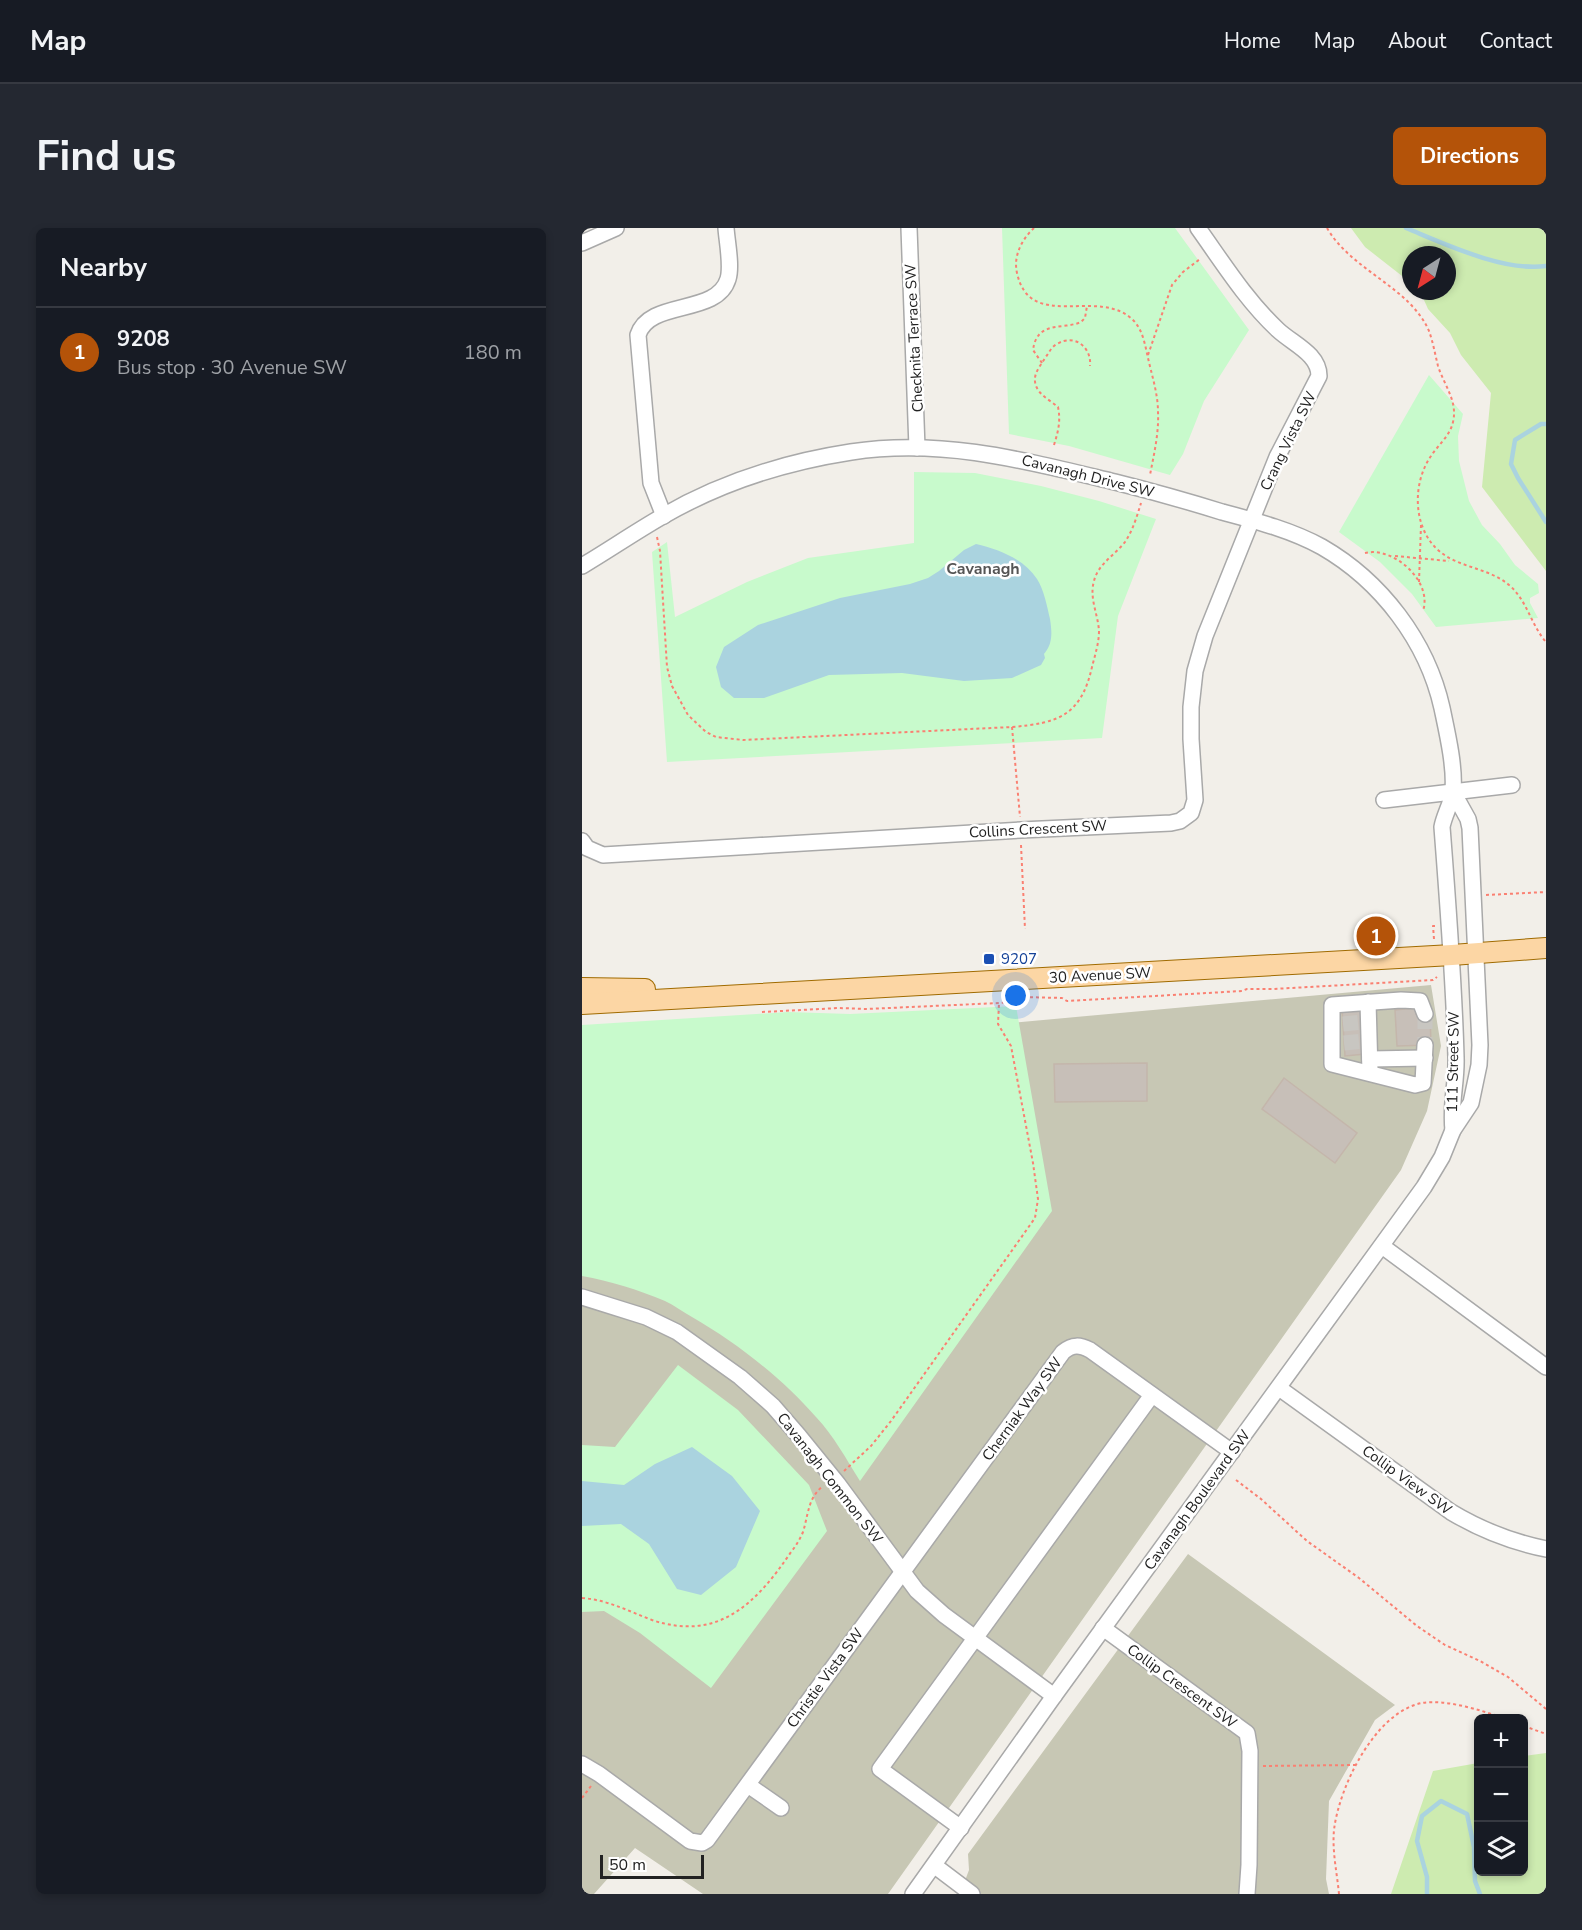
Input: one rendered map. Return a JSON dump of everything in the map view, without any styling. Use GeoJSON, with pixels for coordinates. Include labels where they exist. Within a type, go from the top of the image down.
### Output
{"type":"FeatureCollection","features":[{"type":"Feature","properties":{"kind":"main road","name":"30 Avenue SW"},"geometry":{"type":"LineString","coordinates":[[582,1004],[1452,949],[1546,937]]}},
{"type":"Feature","properties":{"kind":"main road","name":"30 Avenue SW"},"geometry":{"type":"LineString","coordinates":[[1475,947],[1546,948]]}},
{"type":"Feature","properties":{"kind":"main road","name":"30 Avenue SW"},"geometry":{"type":"LineString","coordinates":[[582,988],[656,988],[1452,949]]}},
{"type":"Feature","properties":{"kind":"street"},"geometry":{"type":"LineString","coordinates":[[582,243],[616,228]]}},
{"type":"Feature","properties":{"kind":"street"},"geometry":{"type":"LineString","coordinates":[[664,516],[651,483],[638,335],[641,326],[652,317],[712,298],[723,289],[729,275],[726,228]]}},
{"type":"Feature","properties":{"kind":"street","name":"Checknita Terrace SW"},"geometry":{"type":"LineString","coordinates":[[909,228],[918,448]]}},
{"type":"Feature","properties":{"kind":"street","name":"Crang Vista SW"},"geometry":{"type":"LineString","coordinates":[[1198,228],[1238,285],[1267,319],[1312,357],[1319,369],[1318,382],[1303,406],[1277,458],[1251,520]]}},
{"type":"Feature","properties":{"kind":"street","name":"Cavanagh Drive SW"},"geometry":{"type":"LineString","coordinates":[[582,566],[664,516],[766,471],[855,451],[918,448],[960,449],[1014,458],[1146,490],[1295,535],[1347,564],[1372,585],[1406,625],[1430,669],[1440,701],[1450,750],[1453,792],[1442,827],[1452,949]]}},
{"type":"Feature","properties":{"kind":"street","name":"Collins Crescent SW"},"geometry":{"type":"LineString","coordinates":[[582,841],[587,848],[603,855],[1180,821],[1191,813],[1195,800],[1191,723],[1195,670],[1210,619],[1251,520]]}},
{"type":"Feature","properties":{"kind":"street"},"geometry":{"type":"LineString","coordinates":[[1384,800],[1512,785]]}},
{"type":"Feature","properties":{"kind":"street","name":"Cavanagh Drive SW"},"geometry":{"type":"LineString","coordinates":[[1453,792],[1468,819],[1470,828],[1475,947]]}},
{"type":"Feature","properties":{"kind":"street","name":"111 Street SW"},"geometry":{"type":"LineString","coordinates":[[1453,1130],[1471,1103],[1479,1065],[1480,1030],[1475,947]]}},
{"type":"Feature","properties":{"kind":"street","name":"111 Street SW"},"geometry":{"type":"LineString","coordinates":[[1452,949],[1456,1060],[1452,1097],[1453,1130]]}},
{"type":"Feature","properties":{"kind":"street"},"geometry":{"type":"LineString","coordinates":[[1370,1066],[1415,1085],[1423,1083],[1425,1052],[1370,1066],[1328,1069],[1338,1043],[1338,1024],[1332,1005],[1401,1000],[1420,1001],[1425,1014]]}},
{"type":"Feature","properties":{"kind":"street"},"geometry":{"type":"LineString","coordinates":[[1368,1002],[1366,1022],[1370,1066]]}},
{"type":"Feature","properties":{"kind":"street","name":"Cavanagh Boulevard SW"},"geometry":{"type":"LineString","coordinates":[[913,1894],[1103,1628],[1382,1246],[1434,1172],[1453,1130]]}},
{"type":"Feature","properties":{"kind":"street"},"geometry":{"type":"LineString","coordinates":[[1382,1246],[1546,1367]]}},
{"type":"Feature","properties":{"kind":"street","name":"Cavanagh Common SW"},"geometry":{"type":"LineString","coordinates":[[582,1297],[646,1317],[677,1332],[740,1377],[773,1406],[799,1436],[838,1484],[902,1572],[924,1597],[975,1639],[1054,1696]]}},
{"type":"Feature","properties":{"kind":"street","name":"Cherniak Way SW"},"geometry":{"type":"LineString","coordinates":[[902,1572],[1063,1352],[1069,1347],[1083,1346],[1090,1350],[1232,1452]]}},
{"type":"Feature","properties":{"kind":"street","name":"Collip View SW"},"geometry":{"type":"LineString","coordinates":[[1279,1388],[1451,1512],[1499,1537],[1546,1549]]}},
{"type":"Feature","properties":{"kind":"street"},"geometry":{"type":"LineString","coordinates":[[962,1828],[880,1769],[1152,1395]]}},
{"type":"Feature","properties":{"kind":"street","name":"Christie Vista SW"},"geometry":{"type":"LineString","coordinates":[[582,1764],[696,1843],[702,1843],[711,1836],[902,1572]]}},
{"type":"Feature","properties":{"kind":"street","name":"Collip Crescent SW"},"geometry":{"type":"LineString","coordinates":[[1103,1628],[1246,1733],[1251,1751],[1248,1894]]}},
{"type":"Feature","properties":{"kind":"street"},"geometry":{"type":"LineString","coordinates":[[748,1785],[781,1808]]}},
{"type":"Feature","properties":{"kind":"street"},"geometry":{"type":"LineString","coordinates":[[934,1866],[972,1894]]}},
{"type":"Feature","properties":{"kind":"path"},"geometry":{"type":"LineString","coordinates":[[1034,228],[1020,247],[1015,266],[1019,283],[1027,295],[1047,306],[1088,305],[1111,309],[1125,314],[1134,321],[1140,331],[1148,355],[1158,412],[1155,454],[1149,476]]}},
{"type":"Feature","properties":{"kind":"path"},"geometry":{"type":"LineString","coordinates":[[1327,228],[1353,259],[1403,298],[1421,317],[1433,344],[1443,379],[1452,397],[1453,423],[1443,442],[1423,469],[1419,484],[1421,523],[1419,585]]}},
{"type":"Feature","properties":{"kind":"path"},"geometry":{"type":"LineString","coordinates":[[1148,355],[1172,285],[1183,272],[1200,259]]}},
{"type":"Feature","properties":{"kind":"path"},"geometry":{"type":"LineString","coordinates":[[1041,363],[1034,355],[1036,339],[1053,327],[1081,322],[1085,318],[1088,305]]}},
{"type":"Feature","properties":{"kind":"path"},"geometry":{"type":"LineString","coordinates":[[1054,445],[1059,429],[1059,412],[1058,407],[1037,387],[1034,379],[1041,363],[1053,347],[1062,341],[1070,341],[1081,343],[1088,350],[1090,366]]}},
{"type":"Feature","properties":{"kind":"path"},"geometry":{"type":"LineString","coordinates":[[656,537],[660,551],[668,676],[688,715],[696,724],[716,737],[743,740],[1012,727],[1053,721],[1066,714],[1082,695],[1090,677],[1098,642],[1097,617],[1093,602],[1094,581],[1104,563],[1125,541],[1133,527],[1142,501]]}},
{"type":"Feature","properties":{"kind":"path"},"geometry":{"type":"LineString","coordinates":[[1421,523],[1434,546],[1452,561]]}},
{"type":"Feature","properties":{"kind":"path"},"geometry":{"type":"LineString","coordinates":[[1365,553],[1378,552],[1393,556],[1452,561],[1494,577],[1509,585],[1520,598],[1536,629],[1546,642]]}},
{"type":"Feature","properties":{"kind":"path"},"geometry":{"type":"LineString","coordinates":[[1393,556],[1406,566],[1419,585],[1424,597],[1423,611]]}},
{"type":"Feature","properties":{"kind":"path"},"geometry":{"type":"LineString","coordinates":[[1012,727],[1020,820]]}},
{"type":"Feature","properties":{"kind":"path"},"geometry":{"type":"LineString","coordinates":[[1021,840],[1025,930]]}},
{"type":"Feature","properties":{"kind":"path"},"geometry":{"type":"LineString","coordinates":[[1484,895],[1546,892]]}},
{"type":"Feature","properties":{"kind":"path"},"geometry":{"type":"LineString","coordinates":[[758,1012],[999,1003],[1020,1001],[1024,998],[1062,998],[1067,1001],[1433,980],[1436,977]]}},
{"type":"Feature","properties":{"kind":"path"},"geometry":{"type":"LineString","coordinates":[[840,1474],[871,1446],[891,1421],[1035,1218],[1038,1199],[1033,1163],[1011,1046],[998,1024],[999,1003]]}},
{"type":"Feature","properties":{"kind":"path"},"geometry":{"type":"LineString","coordinates":[[1236,1480],[1261,1499],[1307,1541],[1359,1578],[1417,1626],[1445,1645],[1508,1677],[1546,1709]]}},
{"type":"Feature","properties":{"kind":"path"},"geometry":{"type":"LineString","coordinates":[[582,1598],[604,1600],[650,1619],[677,1626],[701,1626],[724,1619],[746,1606],[779,1570],[803,1533],[811,1500],[826,1484]]}},
{"type":"Feature","properties":{"kind":"path"},"geometry":{"type":"LineString","coordinates":[[1339,1894],[1334,1858],[1334,1832],[1338,1807],[1344,1789],[1357,1765],[1383,1725],[1408,1707],[1423,1703],[1462,1707],[1486,1714]]}},
{"type":"Feature","properties":{"kind":"path"},"geometry":{"type":"LineString","coordinates":[[1528,1727],[1546,1734]]}},
{"type":"Feature","properties":{"kind":"path"},"geometry":{"type":"LineString","coordinates":[[1250,1766],[1357,1765]]}},
{"type":"Feature","properties":{"kind":"shaded area"},"geometry":{"type":"Polygon","coordinates":[[[1431,985],[1441,1046],[1427,1111],[1401,1170],[888,1894],[703,1894],[635,1848],[594,1894],[582,1894],[582,1050],[998,1024],[1431,985]]]}},
{"type":"Feature","properties":{"kind":"shaded area"},"geometry":{"type":"Polygon","coordinates":[[[1188,1554],[1395,1705],[1375,1720],[1329,1801],[1326,1879],[1329,1894],[960,1894],[969,1870],[968,1854],[1188,1554]]]}},
{"type":"Feature","properties":{"kind":"green space"},"geometry":{"type":"Polygon","coordinates":[[[1002,228],[1175,228],[1249,330],[1204,401],[1183,454],[1170,475],[1069,446],[1009,434],[1002,228]]]}},
{"type":"Feature","properties":{"kind":"green space"},"geometry":{"type":"Polygon","coordinates":[[[1351,228],[1546,228],[1546,571],[1482,487],[1491,393],[1461,355],[1450,333],[1428,309],[1424,300],[1456,300],[1456,246],[1402,246],[1402,276],[1365,247],[1351,228]]]}},
{"type":"Feature","properties":{"kind":"green space"},"geometry":{"type":"Polygon","coordinates":[[[1429,375],[1463,414],[1458,436],[1459,461],[1469,501],[1482,525],[1515,565],[1538,584],[1539,593],[1530,598],[1530,603],[1538,618],[1436,627],[1412,594],[1380,562],[1339,532],[1429,375]]]}},
{"type":"Feature","properties":{"kind":"green space"},"geometry":{"type":"Polygon","coordinates":[[[914,472],[975,473],[1041,486],[1156,519],[1118,616],[1102,738],[667,762],[652,552],[667,542],[675,617],[747,582],[808,558],[914,543],[914,472]]]}},
{"type":"Feature","properties":{"kind":"green space"},"geometry":{"type":"Polygon","coordinates":[[[1016,1006],[1052,1211],[860,1481],[834,1440],[816,1417],[774,1375],[742,1350],[672,1304],[624,1286],[582,1276],[582,1025],[788,1012],[850,1014],[1016,1006]]]}},
{"type":"Feature","properties":{"kind":"green space"},"geometry":{"type":"Polygon","coordinates":[[[678,1365],[738,1410],[809,1485],[827,1531],[711,1688],[640,1633],[604,1611],[582,1612],[582,1445],[615,1447],[678,1365]]]}},
{"type":"Feature","properties":{"kind":"green space"},"geometry":{"type":"Polygon","coordinates":[[[1546,1753],[1546,1894],[1391,1894],[1433,1771],[1474,1764],[1474,1876],[1528,1876],[1528,1755],[1546,1753]]]}},
{"type":"Feature","properties":{"kind":"water"},"geometry":{"type":"Polygon","coordinates":[[[976,544],[1018,560],[1037,579],[1048,609],[1051,633],[1041,665],[1012,678],[964,681],[902,673],[829,675],[764,698],[734,698],[721,687],[716,667],[724,647],[758,625],[840,598],[910,584],[928,578],[964,550],[976,544]]]}},
{"type":"Feature","properties":{"kind":"water"},"geometry":{"type":"Polygon","coordinates":[[[692,1447],[732,1476],[760,1511],[736,1567],[701,1595],[677,1589],[649,1544],[621,1524],[582,1526],[582,1481],[624,1485],[655,1464],[692,1447]]]}},
{"type":"Feature","properties":{"kind":"building"},"geometry":{"type":"Polygon","coordinates":[[[1362,1008],[1365,1054],[1345,1056],[1342,1009],[1362,1008]]]}},
{"type":"Feature","properties":{"kind":"building"},"geometry":{"type":"Polygon","coordinates":[[[1415,1008],[1416,1014],[1430,1013],[1431,1045],[1397,1046],[1395,1010],[1415,1008]]]}},
{"type":"Feature","properties":{"kind":"building"},"geometry":{"type":"Polygon","coordinates":[[[1147,1063],[1147,1101],[1055,1102],[1054,1064],[1147,1063]]]}},
{"type":"Feature","properties":{"kind":"building"},"geometry":{"type":"Polygon","coordinates":[[[1284,1078],[1357,1133],[1335,1163],[1262,1109],[1284,1078]]]}},
{"type":"Feature","properties":{"kind":"waterway"},"geometry":{"type":"LineString","coordinates":[[1406,228],[1456,249],[1494,261],[1530,267],[1546,266]]}},
{"type":"Feature","properties":{"kind":"waterway"},"geometry":{"type":"LineString","coordinates":[[1546,424],[1541,424],[1515,440],[1511,464],[1546,522]]}},
{"type":"Feature","properties":{"kind":"waterway"},"geometry":{"type":"LineString","coordinates":[[1427,1894],[1427,1877],[1417,1841],[1422,1816],[1441,1801],[1467,1814],[1474,1847],[1475,1881],[1480,1894]]}},
{"type":"Feature","properties":{"kind":"tunnel"},"geometry":{"type":"LineString","coordinates":[[1425,1014],[1425,1045]]}},
{"type":"Feature","properties":{"kind":"tunnel"},"geometry":{"type":"LineString","coordinates":[[1343,1024],[1363,1022]]}},
{"type":"Feature","properties":{"kind":"tunnel"},"geometry":{"type":"LineString","coordinates":[[1344,1043],[1364,1041]]}},
{"type":"Feature","properties":{"kind":"place","name":"9208"},"geometry":{"type":"Point","coordinates":[1376,936]}},
{"type":"Feature","properties":{"kind":"place","name":"9207"},"geometry":{"type":"Point","coordinates":[989,959]}},
{"type":"Feature","properties":{"kind":"district","name":"Cavanagh"},"geometry":{"type":"Point","coordinates":[983,569]}}]}
